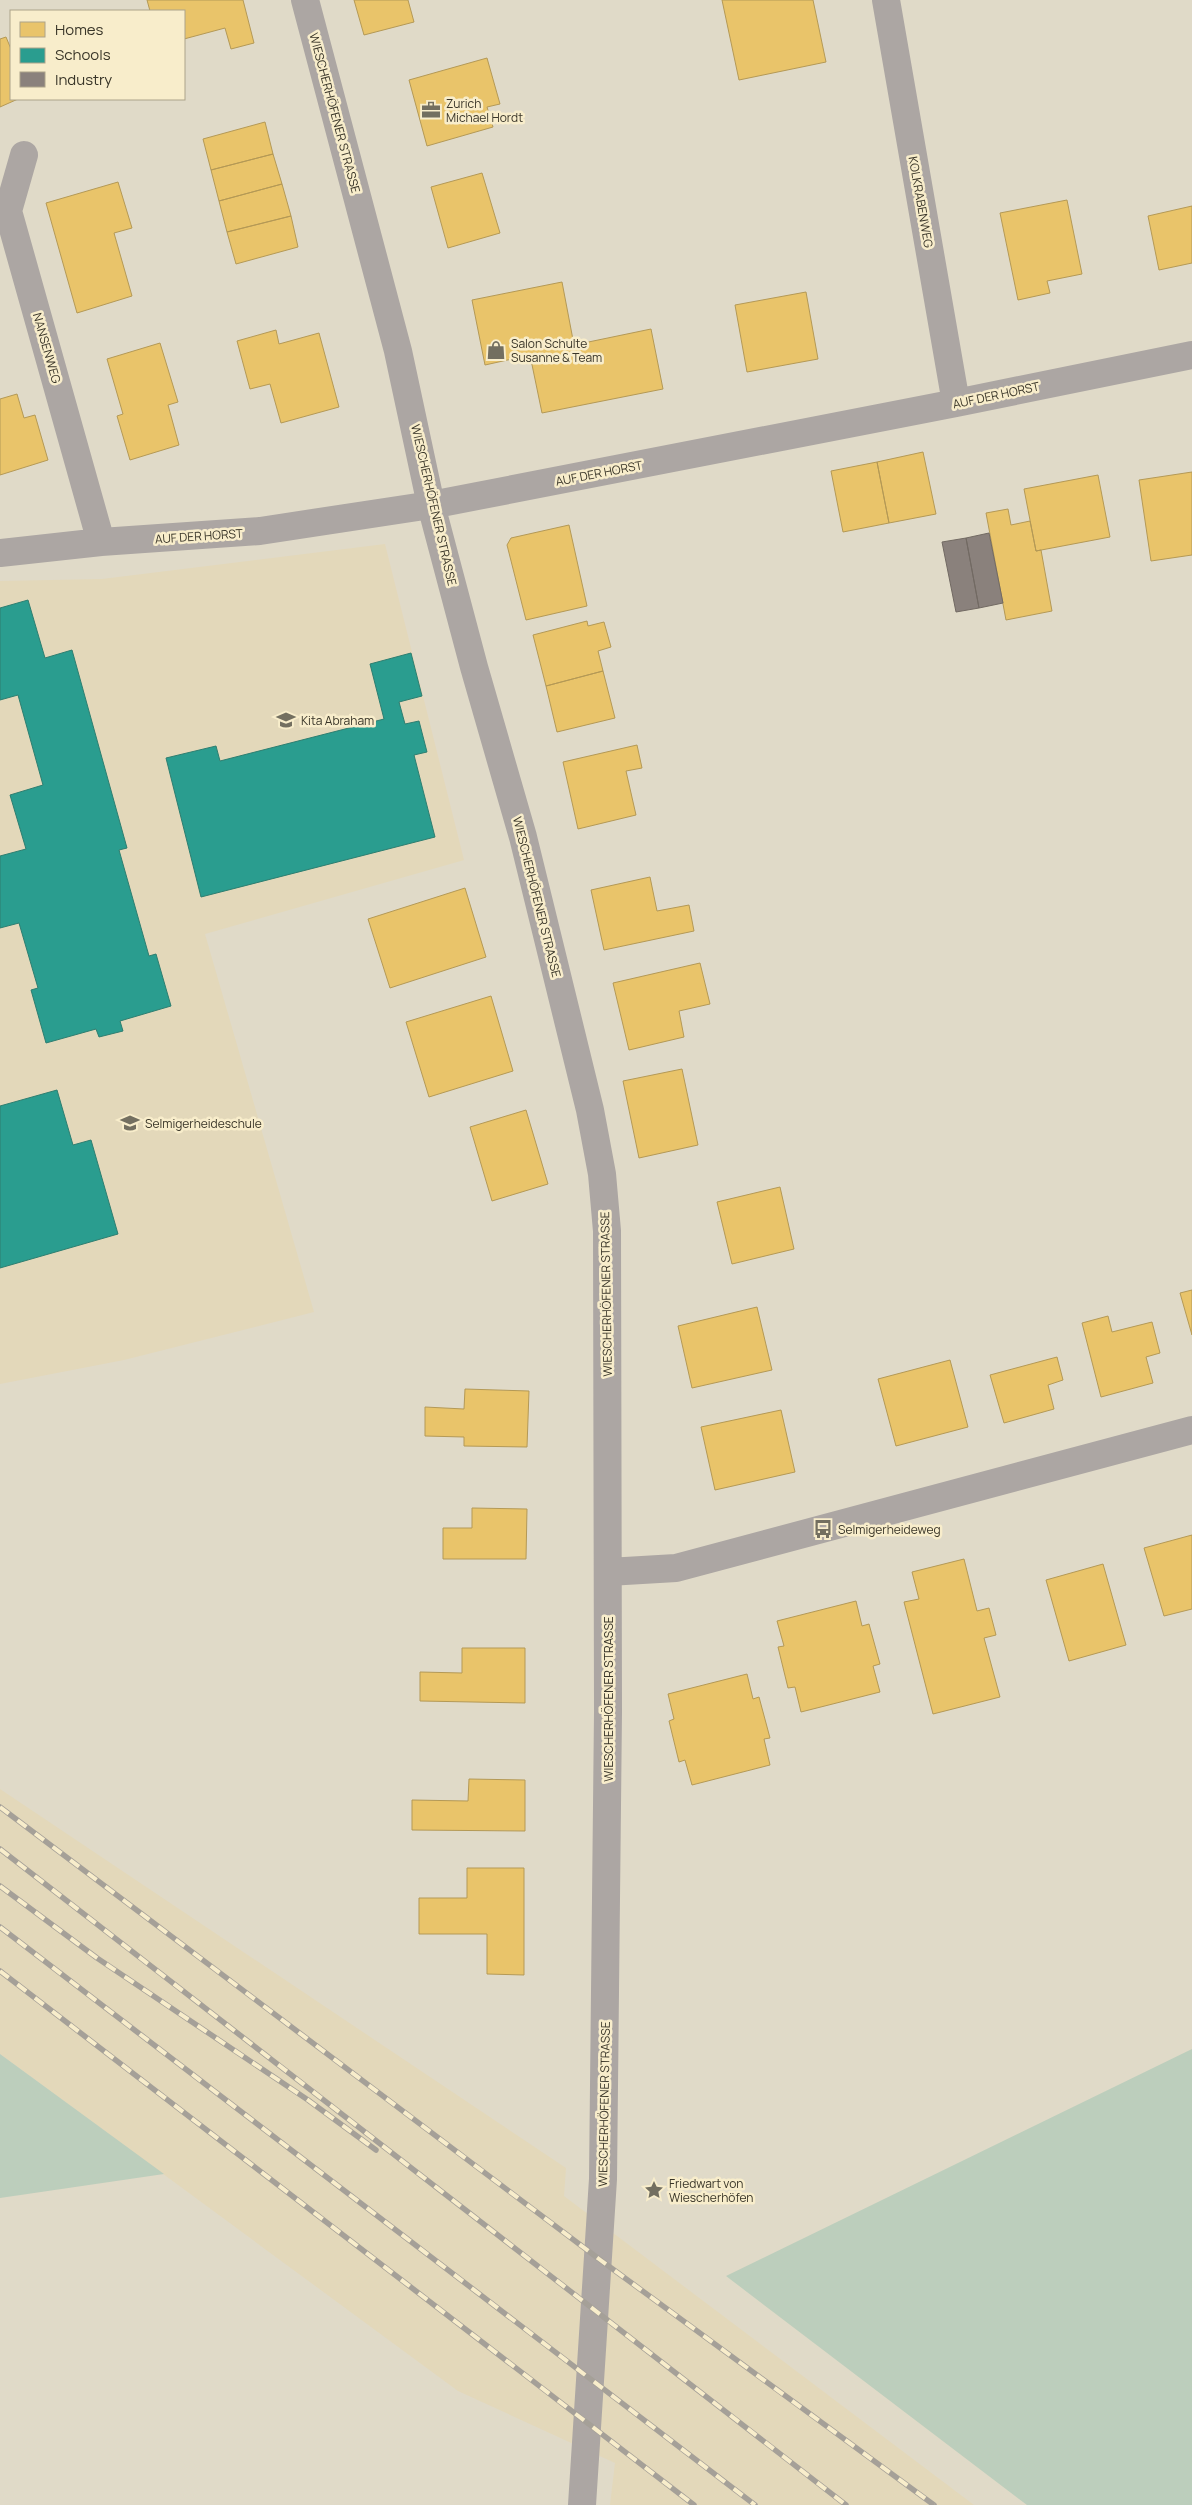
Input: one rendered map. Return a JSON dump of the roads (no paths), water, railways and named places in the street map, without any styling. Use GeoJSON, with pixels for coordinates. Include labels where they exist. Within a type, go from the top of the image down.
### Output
{"type":"FeatureCollection","features":[{"type":"Feature","properties":{"kind":"street","name":"WIESCHERHÖFENER STRASSE"},"geometry":{"type":"LineString","coordinates":[[305,0],[398,351],[432,505],[474,667],[523,837],[590,1110],[602,1174],[607,1231],[608,1572],[603,2179],[582,2505]]}},
{"type":"Feature","properties":{"kind":"street","name":"KOLKRABENWEG"},"geometry":{"type":"LineString","coordinates":[[886,0],[956,404]]}},
{"type":"Feature","properties":{"kind":"street","name":"NANSENWEG"},"geometry":{"type":"LineString","coordinates":[[24,154],[8,211],[102,542]]}},
{"type":"Feature","properties":{"kind":"street","name":"AUF DER HORST"},"geometry":{"type":"LineString","coordinates":[[0,553],[102,542],[260,531],[432,505],[956,404],[1192,354]]}},
{"type":"Feature","properties":{"kind":"street"},"geometry":{"type":"LineString","coordinates":[[608,1572],[676,1568],[1192,1430]]}},
{"type":"Feature","properties":{"kind":"railway"},"geometry":{"type":"LineString","coordinates":[[0,1807],[599,2259],[934,2505]]}},
{"type":"Feature","properties":{"kind":"railway"},"geometry":{"type":"LineString","coordinates":[[0,1849],[846,2505]]}},
{"type":"Feature","properties":{"kind":"railway"},"geometry":{"type":"LineString","coordinates":[[0,1886],[97,1958],[308,2100],[376,2150]]}},
{"type":"Feature","properties":{"kind":"railway"},"geometry":{"type":"LineString","coordinates":[[0,1927],[755,2505]]}},
{"type":"Feature","properties":{"kind":"railway"},"geometry":{"type":"LineString","coordinates":[[0,1971],[694,2505]]}},
{"type":"Feature","properties":{"kind":"place","name":"Zurich Michael Hordt"},"geometry":{"type":"Point","coordinates":[431,110]}},
{"type":"Feature","properties":{"kind":"place","name":"Salon Schulte Susanne & Team"},"geometry":{"type":"Point","coordinates":[496,350]}},
{"type":"Feature","properties":{"kind":"place","name":"Kita Abraham"},"geometry":{"type":"Point","coordinates":[286,720]}},
{"type":"Feature","properties":{"kind":"place","name":"Selmigerheideschule"},"geometry":{"type":"Point","coordinates":[130,1123]}},
{"type":"Feature","properties":{"kind":"place","name":"Selmigerheideweg"},"geometry":{"type":"Point","coordinates":[823,1529]}},
{"type":"Feature","properties":{"kind":"place","name":"Friedwart von Wiescherhöfen"},"geometry":{"type":"Point","coordinates":[654,2190]}}]}
